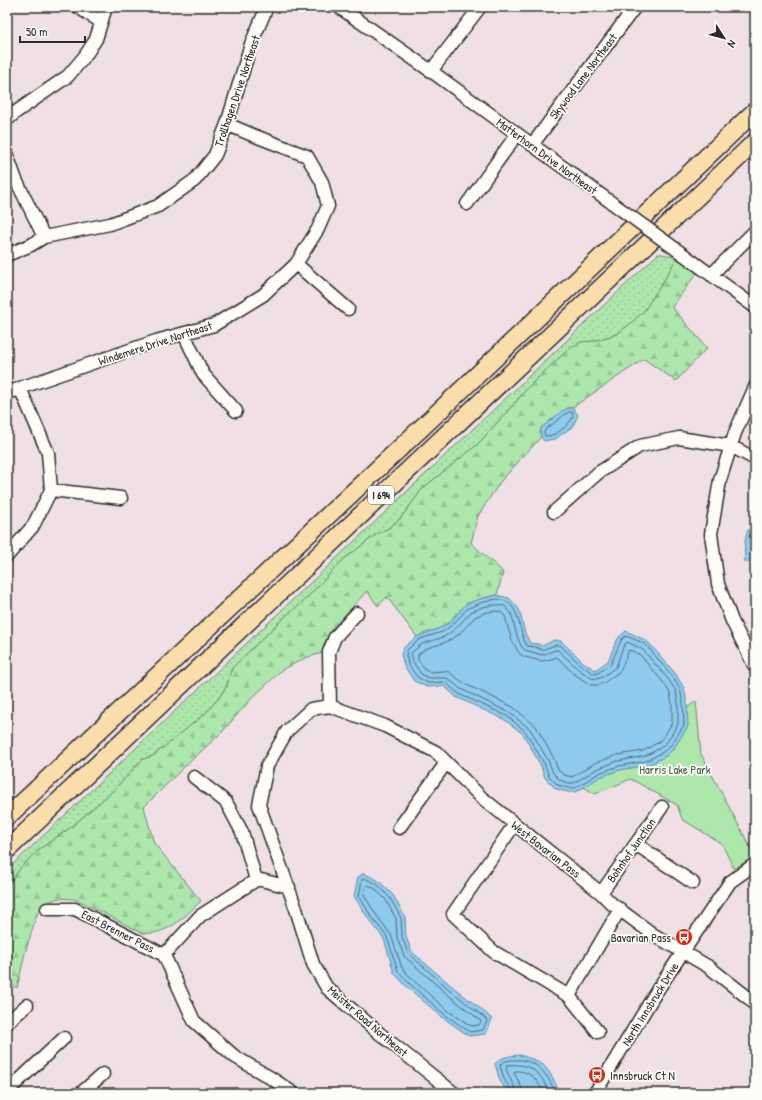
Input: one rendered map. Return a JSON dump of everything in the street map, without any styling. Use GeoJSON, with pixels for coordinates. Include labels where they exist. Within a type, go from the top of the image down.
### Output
{"type":"FeatureCollection","features":[{"type":"Feature","properties":{"kind":"highway","name":"I 694"},"geometry":{"type":"LineString","coordinates":[[7,817],[755,111]]}},
{"type":"Feature","properties":{"kind":"highway","name":"I 694"},"geometry":{"type":"LineString","coordinates":[[7,850],[755,142]]}},
{"type":"Feature","properties":{"kind":"street"},"geometry":{"type":"LineString","coordinates":[[78,7],[101,22]]}},
{"type":"Feature","properties":{"kind":"street"},"geometry":{"type":"LineString","coordinates":[[7,120],[16,112],[68,76],[85,56],[96,39],[106,7]]}},
{"type":"Feature","properties":{"kind":"street","name":"Trollhagen Drive Northeast"},"geometry":{"type":"LineString","coordinates":[[7,255],[31,245],[44,236],[110,224],[158,206],[195,180],[215,154],[227,124],[251,44],[267,7]]}},
{"type":"Feature","properties":{"kind":"street","name":"Matterhorn Drive Northeast"},"geometry":{"type":"LineString","coordinates":[[339,7],[431,71],[755,306]]}},
{"type":"Feature","properties":{"kind":"street"},"geometry":{"type":"LineString","coordinates":[[431,71],[480,7]]}},
{"type":"Feature","properties":{"kind":"street","name":"Skywood Lane Northeast"},"geometry":{"type":"LineString","coordinates":[[532,145],[636,7]]}},
{"type":"Feature","properties":{"kind":"street","name":"Windemere Drive Northeast"},"geometry":{"type":"LineString","coordinates":[[7,394],[20,388],[156,341],[214,325],[263,295],[296,264],[318,229],[328,206],[322,182],[307,156],[227,124]]}},
{"type":"Feature","properties":{"kind":"street"},"geometry":{"type":"LineString","coordinates":[[467,204],[517,134]]}},
{"type":"Feature","properties":{"kind":"street"},"geometry":{"type":"LineString","coordinates":[[7,155],[16,180],[44,236]]}},
{"type":"Feature","properties":{"kind":"street"},"geometry":{"type":"LineString","coordinates":[[711,275],[755,231]]}},
{"type":"Feature","properties":{"kind":"street"},"geometry":{"type":"LineString","coordinates":[[296,264],[348,309]]}},
{"type":"Feature","properties":{"kind":"street"},"geometry":{"type":"LineString","coordinates":[[184,334],[203,374],[236,411]]}},
{"type":"Feature","properties":{"kind":"street"},"geometry":{"type":"LineString","coordinates":[[755,387],[735,433],[720,480],[711,534],[718,584],[732,621],[755,667]]}},
{"type":"Feature","properties":{"kind":"street"},"geometry":{"type":"LineString","coordinates":[[7,556],[33,526],[51,490],[48,453],[20,388]]}},
{"type":"Feature","properties":{"kind":"street"},"geometry":{"type":"LineString","coordinates":[[554,512],[598,473],[640,446],[679,438],[731,446],[755,459]]}},
{"type":"Feature","properties":{"kind":"street"},"geometry":{"type":"LineString","coordinates":[[51,490],[121,498]]}},
{"type":"Feature","properties":{"kind":"street"},"geometry":{"type":"LineString","coordinates":[[330,706],[329,652],[335,637],[357,613]]}},
{"type":"Feature","properties":{"kind":"street","name":"West Bavarian Pass"},"geometry":{"type":"LineString","coordinates":[[330,706],[386,726],[436,752],[481,797],[514,825],[601,893],[612,904],[654,935],[709,967],[751,1000],[755,1005]]}},
{"type":"Feature","properties":{"kind":"street","name":"Meister Road Northeast"},"geometry":{"type":"LineString","coordinates":[[330,706],[311,709],[287,731],[267,766],[259,805],[289,887],[313,964],[327,988],[379,1033],[454,1093]]}},
{"type":"Feature","properties":{"kind":"street"},"geometry":{"type":"LineString","coordinates":[[399,828],[446,763]]}},
{"type":"Feature","properties":{"kind":"street"},"geometry":{"type":"LineString","coordinates":[[194,777],[226,802],[242,832],[256,880]]}},
{"type":"Feature","properties":{"kind":"street","name":"Bohnhof Junction"},"geometry":{"type":"LineString","coordinates":[[601,893],[662,807]]}},
{"type":"Feature","properties":{"kind":"street"},"geometry":{"type":"LineString","coordinates":[[514,825],[453,914],[494,952],[569,996],[598,1032]]}},
{"type":"Feature","properties":{"kind":"street"},"geometry":{"type":"LineString","coordinates":[[636,844],[693,883]]}},
{"type":"Feature","properties":{"kind":"street","name":"North Innsbruck Drive"},"geometry":{"type":"LineString","coordinates":[[595,1093],[642,1015],[730,882],[755,864]]}},
{"type":"Feature","properties":{"kind":"street"},"geometry":{"type":"LineString","coordinates":[[289,887],[256,880],[200,916],[164,955],[194,1021],[234,1056],[293,1093]]}},
{"type":"Feature","properties":{"kind":"street","name":"East Brenner Pass"},"geometry":{"type":"LineString","coordinates":[[47,909],[75,909],[164,955]]}},
{"type":"Feature","properties":{"kind":"street"},"geometry":{"type":"LineString","coordinates":[[569,996],[620,909]]}},
{"type":"Feature","properties":{"kind":"street"},"geometry":{"type":"LineString","coordinates":[[7,1023],[27,1005]]}},
{"type":"Feature","properties":{"kind":"street"},"geometry":{"type":"LineString","coordinates":[[13,1088],[64,1038]]}},
{"type":"Feature","properties":{"kind":"street"},"geometry":{"type":"LineString","coordinates":[[81,1093],[103,1074]]}},
{"type":"Feature","properties":{"kind":"green space"},"geometry":{"type":"Polygon","coordinates":[[[658,254],[677,257],[665,279],[644,311],[617,334],[594,341],[581,342],[529,386],[477,445],[423,488],[400,519],[344,559],[301,604],[288,614],[232,668],[227,685],[206,713],[153,756],[143,759],[114,790],[70,828],[38,850],[22,866],[7,887],[7,870],[658,254]]]}},
{"type":"Feature","properties":{"kind":"green space"},"geometry":{"type":"Polygon","coordinates":[[[677,257],[697,273],[672,307],[707,348],[676,381],[644,359],[573,407],[568,408],[541,428],[541,437],[500,482],[478,516],[471,543],[503,572],[497,595],[466,604],[449,623],[417,637],[387,597],[378,606],[367,591],[331,630],[324,644],[322,653],[305,658],[282,670],[252,698],[222,732],[144,807],[154,843],[201,901],[181,919],[167,928],[159,932],[142,933],[84,903],[74,899],[58,898],[46,903],[37,914],[25,953],[17,988],[7,981],[7,887],[22,866],[38,850],[70,828],[114,790],[143,759],[153,756],[206,713],[227,686],[232,668],[288,614],[301,604],[344,559],[400,519],[423,488],[477,445],[529,386],[571,347],[581,342],[594,341],[617,334],[644,311],[665,279],[677,257]]]}},
{"type":"Feature","properties":{"kind":"green space","name":"Harris Lake Park"},"geometry":{"type":"Polygon","coordinates":[[[696,701],[701,754],[755,856],[734,869],[722,844],[682,819],[677,805],[631,779],[595,794],[574,781],[678,715],[696,701]]]}},
{"type":"Feature","properties":{"kind":"water"},"geometry":{"type":"Polygon","coordinates":[[[568,408],[573,408],[578,415],[572,427],[555,439],[544,441],[540,433],[541,428],[568,408]]]}},
{"type":"Feature","properties":{"kind":"water"},"geometry":{"type":"Polygon","coordinates":[[[755,528],[755,561],[752,560],[745,562],[744,553],[748,530],[755,528]]]}},
{"type":"Feature","properties":{"kind":"water"},"geometry":{"type":"Polygon","coordinates":[[[497,595],[509,598],[519,609],[525,633],[530,643],[542,646],[554,640],[561,641],[583,662],[595,670],[608,661],[619,637],[626,631],[649,643],[675,673],[684,688],[687,702],[688,726],[674,748],[666,756],[648,765],[620,770],[600,777],[576,792],[567,792],[556,789],[545,778],[541,766],[523,734],[505,720],[456,697],[444,686],[427,687],[414,681],[404,666],[401,654],[404,647],[418,636],[449,623],[466,604],[497,595]]]}},
{"type":"Feature","properties":{"kind":"water"},"geometry":{"type":"Polygon","coordinates":[[[364,873],[379,881],[393,895],[405,917],[406,936],[411,951],[492,1019],[486,1034],[469,1036],[442,1017],[407,987],[394,973],[384,939],[354,896],[358,877],[364,873]]]}},
{"type":"Feature","properties":{"kind":"water"},"geometry":{"type":"Polygon","coordinates":[[[520,1055],[540,1062],[547,1069],[559,1093],[508,1093],[500,1081],[495,1064],[503,1058],[520,1055]]]}},
{"type":"Feature","properties":{"kind":"place","name":"Bavarian Pass"},"geometry":{"type":"Point","coordinates":[684,937]}},
{"type":"Feature","properties":{"kind":"place","name":"Innsbruck Ct N"},"geometry":{"type":"Point","coordinates":[597,1075]}}]}
